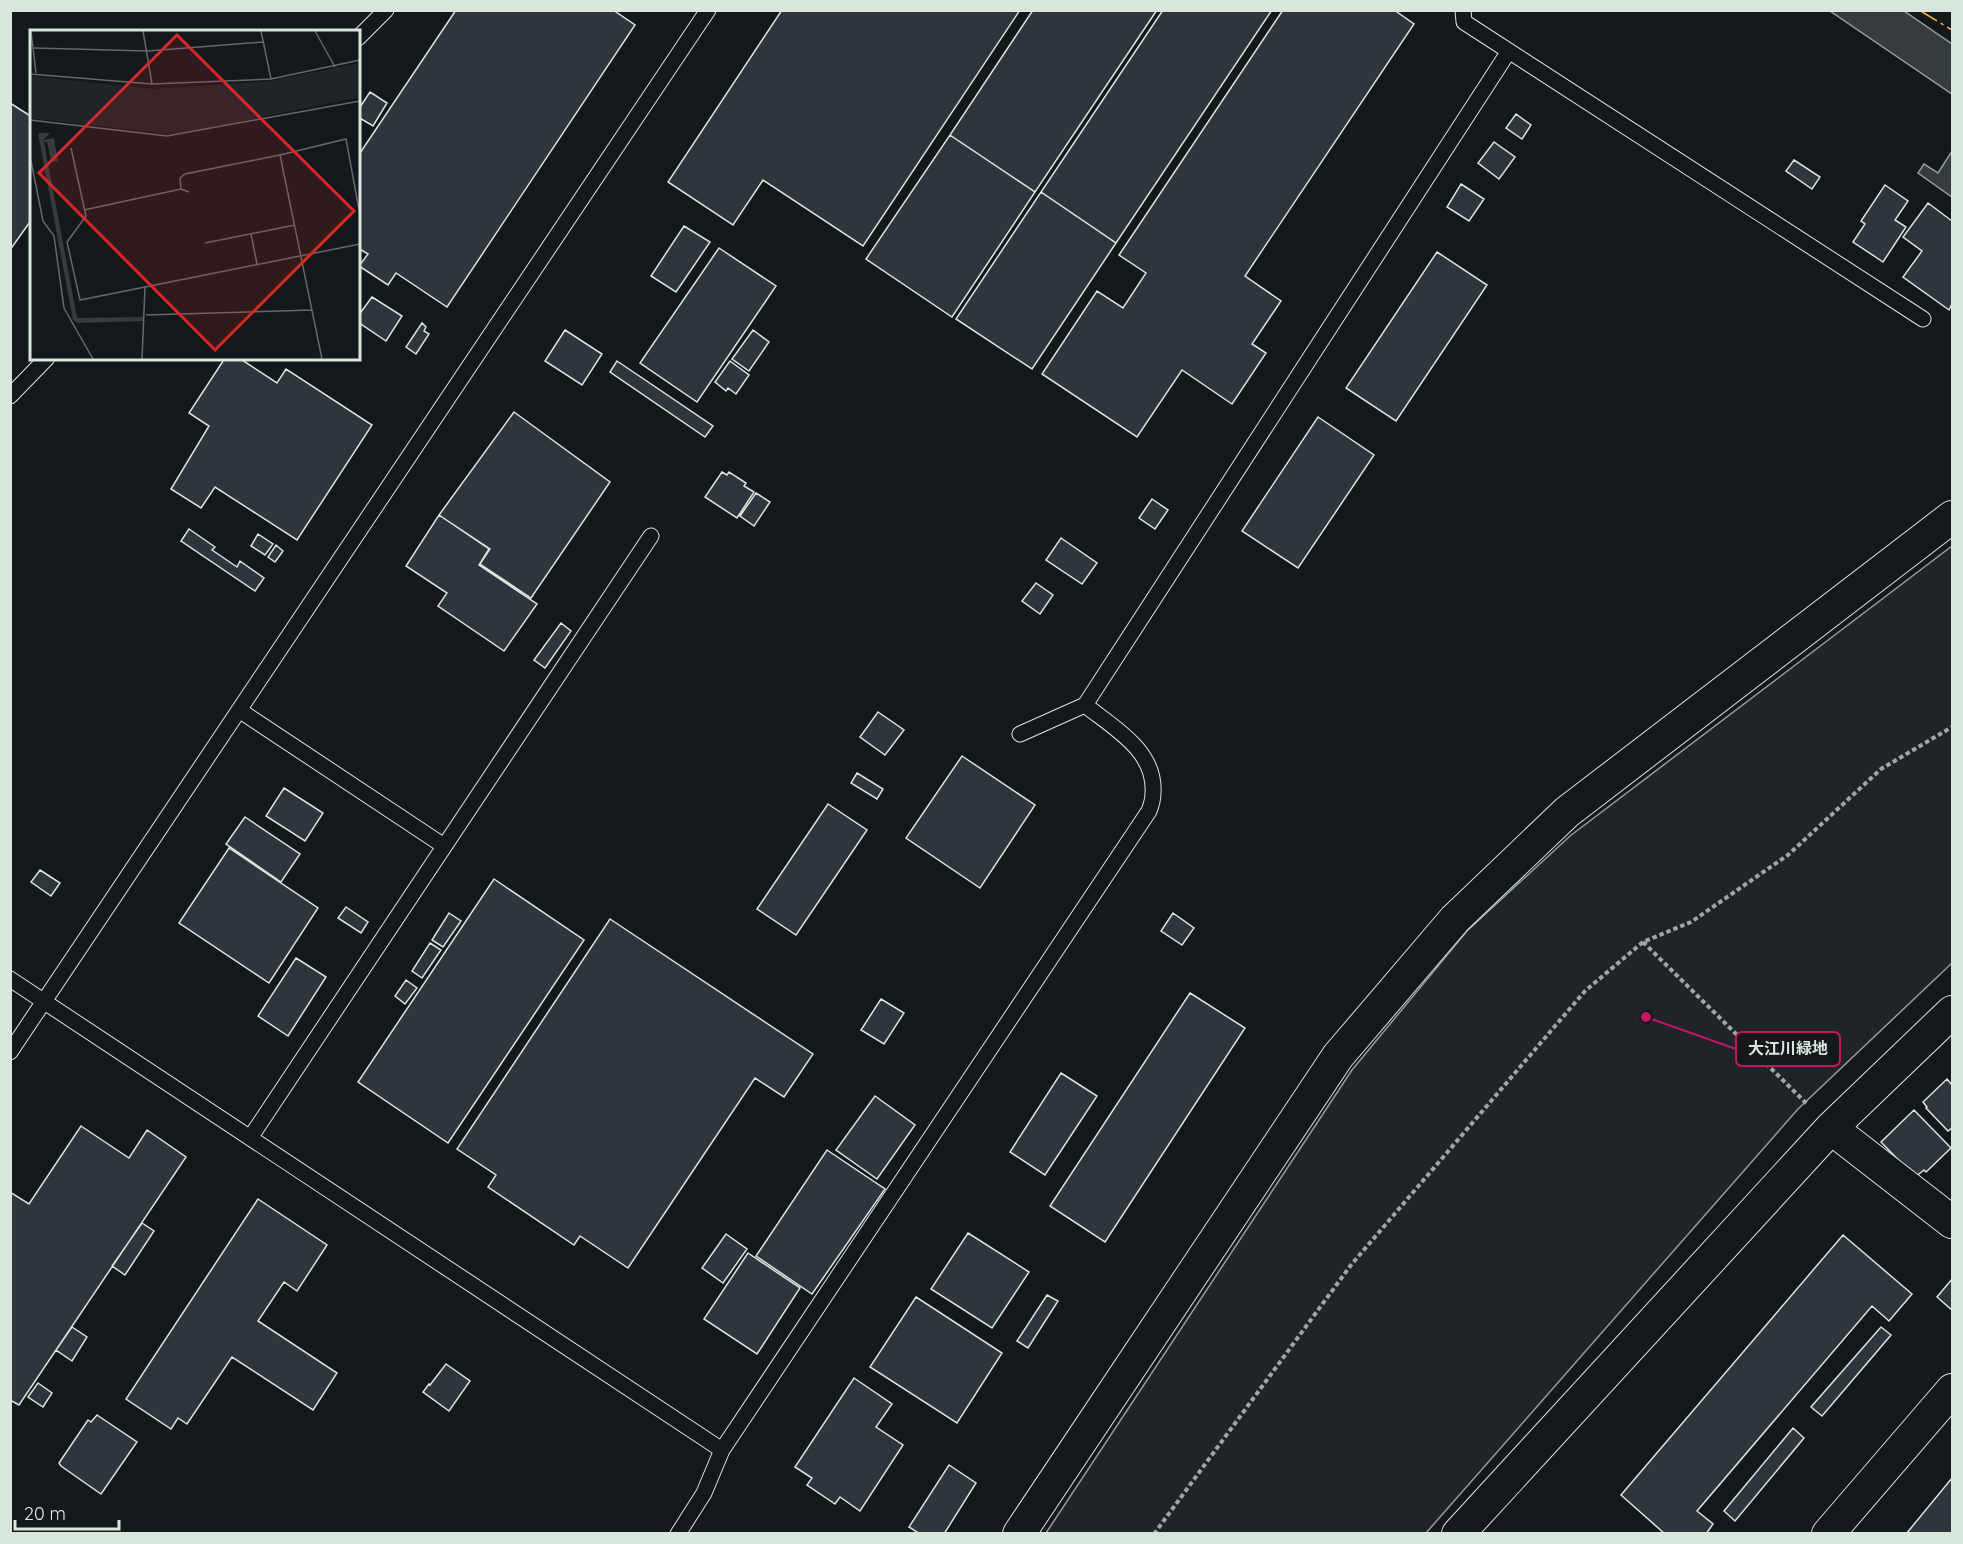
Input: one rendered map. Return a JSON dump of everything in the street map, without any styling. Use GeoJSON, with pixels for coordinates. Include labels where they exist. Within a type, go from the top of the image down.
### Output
{"type":"FeatureCollection","features":[{"type":"Feature","properties":{"kind":"street"},"geometry":{"type":"LineString","coordinates":[[1019,1533],[1338,1056],[1455,919],[1567,812],[1953,517]]}},
{"type":"Feature","properties":{"kind":"street"},"geometry":{"type":"LineString","coordinates":[[1458,1533],[1832,1129],[1953,1012]]}},
{"type":"Feature","properties":{"kind":"street"},"geometry":{"type":"LineString","coordinates":[[1832,1129],[1953,1222]]}},
{"type":"Feature","properties":{"kind":"street"},"geometry":{"type":"LineString","coordinates":[[1828,1533],[1953,1390]]}},
{"type":"Feature","properties":{"kind":"lane"},"geometry":{"type":"LineString","coordinates":[[360,36],[386,10]]}},
{"type":"Feature","properties":{"kind":"lane"},"geometry":{"type":"LineString","coordinates":[[10,1052],[708,10]]}},
{"type":"Feature","properties":{"kind":"lane"},"geometry":{"type":"LineString","coordinates":[[1463,10],[1464,22],[1923,319]]}},
{"type":"Feature","properties":{"kind":"lane"},"geometry":{"type":"LineString","coordinates":[[1020,734],[1085,705],[1509,51]]}},
{"type":"Feature","properties":{"kind":"lane"},"geometry":{"type":"LineString","coordinates":[[10,396],[45,360]]}},
{"type":"Feature","properties":{"kind":"lane"},"geometry":{"type":"LineString","coordinates":[[250,1138],[651,536]]}},
{"type":"Feature","properties":{"kind":"lane"},"geometry":{"type":"LineString","coordinates":[[678,1533],[704,1493],[722,1450],[1149,811],[1153,793],[1147,761],[1139,748],[1085,705]]}},
{"type":"Feature","properties":{"kind":"lane"},"geometry":{"type":"LineString","coordinates":[[239,710],[444,846]]}},
{"type":"Feature","properties":{"kind":"lane"},"geometry":{"type":"LineString","coordinates":[[10,980],[722,1450]]}},
{"type":"Feature","properties":{"kind":"path"},"geometry":{"type":"LineString","coordinates":[[1154,1533],[1351,1265],[1585,991],[1644,942],[1701,916],[1788,855],[1881,769],[1953,727]]}},
{"type":"Feature","properties":{"kind":"path"},"geometry":{"type":"LineString","coordinates":[[1644,942],[1832,1129]]}},
{"type":"Feature","properties":{"kind":"shaded area"},"geometry":{"type":"Polygon","coordinates":[[[1830,11],[1904,11],[1952,44],[1952,94],[1830,11]]]}},
{"type":"Feature","properties":{"kind":"shaded area"},"geometry":{"type":"Polygon","coordinates":[[[1952,151],[1952,197],[1918,173],[1924,164],[1938,173],[1952,151]]]}},
{"type":"Feature","properties":{"kind":"shaded area"},"geometry":{"type":"Polygon","coordinates":[[[1952,546],[1952,963],[1798,1109],[1426,1533],[1046,1533],[1352,1070],[1467,931],[1570,836],[1952,546]]]}},
{"type":"Feature","properties":{"kind":"building"},"geometry":{"type":"Polygon","coordinates":[[[456,10],[613,10],[635,25],[447,307],[396,273],[388,285],[360,267],[368,254],[360,249],[360,153],[456,10]]]}},
{"type":"Feature","properties":{"kind":"building"},"geometry":{"type":"Polygon","coordinates":[[[782,10],[1020,10],[863,246],[763,180],[733,225],[668,182],[782,10]]]}},
{"type":"Feature","properties":{"kind":"building"},"geometry":{"type":"Polygon","coordinates":[[[1033,10],[1157,10],[1035,192],[950,135],[1033,10]]]}},
{"type":"Feature","properties":{"kind":"building"},"geometry":{"type":"Polygon","coordinates":[[[1163,10],[1272,10],[1116,243],[1041,192],[1163,10]]]}},
{"type":"Feature","properties":{"kind":"building"},"geometry":{"type":"Polygon","coordinates":[[[1283,10],[1394,10],[1414,24],[1245,276],[1281,301],[1252,344],[1266,353],[1232,404],[1182,370],[1137,437],[1042,374],[1097,291],[1123,308],[1146,273],[1119,255],[1283,10]]]}},
{"type":"Feature","properties":{"kind":"building"},"geometry":{"type":"Polygon","coordinates":[[[370,92],[387,103],[373,126],[360,118],[360,107],[370,92]]]}},
{"type":"Feature","properties":{"kind":"building"},"geometry":{"type":"Polygon","coordinates":[[[10,103],[30,116],[30,222],[10,250],[10,103]]]}},
{"type":"Feature","properties":{"kind":"building"},"geometry":{"type":"Polygon","coordinates":[[[1516,114],[1531,125],[1522,139],[1506,128],[1516,114]]]}},
{"type":"Feature","properties":{"kind":"building"},"geometry":{"type":"Polygon","coordinates":[[[950,135],[1035,192],[952,317],[866,259],[950,135]]]}},
{"type":"Feature","properties":{"kind":"building"},"geometry":{"type":"Polygon","coordinates":[[[1494,142],[1515,157],[1499,179],[1478,163],[1494,142]]]}},
{"type":"Feature","properties":{"kind":"building"},"geometry":{"type":"Polygon","coordinates":[[[1794,160],[1820,177],[1812,189],[1786,171],[1794,160]]]}},
{"type":"Feature","properties":{"kind":"building"},"geometry":{"type":"Polygon","coordinates":[[[1461,184],[1484,199],[1469,221],[1447,207],[1461,184]]]}},
{"type":"Feature","properties":{"kind":"building"},"geometry":{"type":"Polygon","coordinates":[[[1885,185],[1908,201],[1895,220],[1906,227],[1883,262],[1853,242],[1865,224],[1861,221],[1885,185]]]}},
{"type":"Feature","properties":{"kind":"building"},"geometry":{"type":"Polygon","coordinates":[[[1041,192],[1116,243],[1032,369],[956,319],[1041,192]]]}},
{"type":"Feature","properties":{"kind":"building"},"geometry":{"type":"Polygon","coordinates":[[[1928,203],[1952,221],[1952,304],[1949,310],[1903,277],[1922,251],[1903,237],[1928,203]]]}},
{"type":"Feature","properties":{"kind":"building"},"geometry":{"type":"Polygon","coordinates":[[[684,226],[710,242],[676,292],[651,276],[684,226]]]}},
{"type":"Feature","properties":{"kind":"building"},"geometry":{"type":"Polygon","coordinates":[[[719,248],[776,286],[697,402],[640,363],[719,248]]]}},
{"type":"Feature","properties":{"kind":"building"},"geometry":{"type":"Polygon","coordinates":[[[1437,252],[1487,285],[1396,421],[1346,388],[1437,252]]]}},
{"type":"Feature","properties":{"kind":"building"},"geometry":{"type":"Polygon","coordinates":[[[372,297],[402,316],[386,341],[360,323],[360,313],[372,297]]]}},
{"type":"Feature","properties":{"kind":"building"},"geometry":{"type":"Polygon","coordinates":[[[422,323],[426,327],[424,331],[429,334],[416,354],[406,347],[422,323]]]}},
{"type":"Feature","properties":{"kind":"building"},"geometry":{"type":"Polygon","coordinates":[[[565,330],[602,354],[582,385],[545,361],[565,330]]]}},
{"type":"Feature","properties":{"kind":"building"},"geometry":{"type":"Polygon","coordinates":[[[753,330],[769,342],[749,371],[732,359],[753,330]]]}},
{"type":"Feature","properties":{"kind":"building"},"geometry":{"type":"Polygon","coordinates":[[[224,360],[242,360],[277,383],[286,369],[372,425],[297,540],[215,487],[201,508],[171,489],[209,426],[189,413],[224,360]]]}},
{"type":"Feature","properties":{"kind":"building"},"geometry":{"type":"Polygon","coordinates":[[[617,361],[713,426],[705,437],[610,372],[617,361]]]}},
{"type":"Feature","properties":{"kind":"building"},"geometry":{"type":"Polygon","coordinates":[[[730,361],[749,375],[736,394],[728,388],[726,391],[715,382],[730,361]]]}},
{"type":"Feature","properties":{"kind":"building"},"geometry":{"type":"Polygon","coordinates":[[[514,412],[610,482],[531,598],[480,564],[490,549],[439,515],[514,412]]]}},
{"type":"Feature","properties":{"kind":"building"},"geometry":{"type":"Polygon","coordinates":[[[1318,417],[1374,455],[1298,568],[1242,531],[1318,417]]]}},
{"type":"Feature","properties":{"kind":"building"},"geometry":{"type":"Polygon","coordinates":[[[722,472],[727,475],[729,472],[746,483],[744,486],[754,492],[737,518],[705,497],[722,472]]]}},
{"type":"Feature","properties":{"kind":"building"},"geometry":{"type":"Polygon","coordinates":[[[756,493],[770,502],[754,526],[740,516],[756,493]]]}},
{"type":"Feature","properties":{"kind":"building"},"geometry":{"type":"Polygon","coordinates":[[[1152,499],[1168,510],[1155,529],[1139,518],[1152,499]]]}},
{"type":"Feature","properties":{"kind":"building"},"geometry":{"type":"Polygon","coordinates":[[[439,515],[489,549],[479,565],[537,604],[504,651],[438,606],[447,593],[406,566],[439,515]]]}},
{"type":"Feature","properties":{"kind":"building"},"geometry":{"type":"Polygon","coordinates":[[[189,529],[215,547],[212,550],[237,567],[240,561],[264,578],[255,591],[181,541],[189,529]]]}},
{"type":"Feature","properties":{"kind":"building"},"geometry":{"type":"Polygon","coordinates":[[[258,534],[273,544],[265,555],[251,546],[258,534]]]}},
{"type":"Feature","properties":{"kind":"building"},"geometry":{"type":"Polygon","coordinates":[[[1061,538],[1097,563],[1082,584],[1046,560],[1061,538]]]}},
{"type":"Feature","properties":{"kind":"building"},"geometry":{"type":"Polygon","coordinates":[[[276,545],[283,551],[275,562],[268,557],[276,545]]]}},
{"type":"Feature","properties":{"kind":"building"},"geometry":{"type":"Polygon","coordinates":[[[1036,583],[1053,595],[1040,614],[1022,601],[1036,583]]]}},
{"type":"Feature","properties":{"kind":"building"},"geometry":{"type":"Polygon","coordinates":[[[561,623],[571,631],[545,668],[534,660],[561,623]]]}},
{"type":"Feature","properties":{"kind":"building"},"geometry":{"type":"Polygon","coordinates":[[[878,712],[904,730],[885,755],[860,737],[878,712]]]}},
{"type":"Feature","properties":{"kind":"building"},"geometry":{"type":"Polygon","coordinates":[[[962,756],[1035,805],[980,888],[906,838],[962,756]]]}},
{"type":"Feature","properties":{"kind":"building"},"geometry":{"type":"Polygon","coordinates":[[[857,773],[883,789],[877,799],[851,783],[857,773]]]}},
{"type":"Feature","properties":{"kind":"building"},"geometry":{"type":"Polygon","coordinates":[[[284,788],[323,813],[305,841],[266,816],[284,788]]]}},
{"type":"Feature","properties":{"kind":"building"},"geometry":{"type":"Polygon","coordinates":[[[828,804],[867,830],[796,935],[757,909],[828,804]]]}},
{"type":"Feature","properties":{"kind":"building"},"geometry":{"type":"Polygon","coordinates":[[[245,817],[300,854],[281,882],[226,844],[245,817]]]}},
{"type":"Feature","properties":{"kind":"building"},"geometry":{"type":"Polygon","coordinates":[[[229,848],[318,908],[269,983],[179,923],[229,848]]]}},
{"type":"Feature","properties":{"kind":"building"},"geometry":{"type":"Polygon","coordinates":[[[40,870],[60,883],[51,896],[31,882],[40,870]]]}},
{"type":"Feature","properties":{"kind":"building"},"geometry":{"type":"Polygon","coordinates":[[[494,879],[584,940],[448,1143],[358,1082],[494,879]]]}},
{"type":"Feature","properties":{"kind":"building"},"geometry":{"type":"Polygon","coordinates":[[[346,907],[368,922],[361,933],[338,918],[346,907]]]}},
{"type":"Feature","properties":{"kind":"building"},"geometry":{"type":"Polygon","coordinates":[[[449,913],[461,921],[443,947],[432,940],[449,913]]]}},
{"type":"Feature","properties":{"kind":"building"},"geometry":{"type":"Polygon","coordinates":[[[1173,913],[1194,928],[1182,945],[1161,931],[1173,913]]]}},
{"type":"Feature","properties":{"kind":"building"},"geometry":{"type":"Polygon","coordinates":[[[610,919],[813,1054],[784,1097],[755,1078],[628,1268],[580,1236],[574,1245],[488,1187],[496,1175],[457,1149],[610,919]]]}},
{"type":"Feature","properties":{"kind":"building"},"geometry":{"type":"Polygon","coordinates":[[[430,943],[441,950],[422,978],[412,971],[430,943]]]}},
{"type":"Feature","properties":{"kind":"building"},"geometry":{"type":"Polygon","coordinates":[[[296,958],[326,977],[288,1036],[258,1016],[296,958]]]}},
{"type":"Feature","properties":{"kind":"building"},"geometry":{"type":"Polygon","coordinates":[[[406,980],[417,988],[405,1004],[395,996],[406,980]]]}},
{"type":"Feature","properties":{"kind":"building"},"geometry":{"type":"Polygon","coordinates":[[[1190,993],[1245,1028],[1105,1242],[1050,1206],[1190,993]]]}},
{"type":"Feature","properties":{"kind":"building"},"geometry":{"type":"Polygon","coordinates":[[[881,999],[904,1013],[884,1044],[861,1030],[881,999]]]}},
{"type":"Feature","properties":{"kind":"building"},"geometry":{"type":"Polygon","coordinates":[[[1061,1073],[1097,1096],[1045,1175],[1010,1152],[1061,1073]]]}},
{"type":"Feature","properties":{"kind":"building"},"geometry":{"type":"Polygon","coordinates":[[[1947,1079],[1952,1085],[1952,1128],[1948,1131],[1923,1102],[1947,1079]]]}},
{"type":"Feature","properties":{"kind":"building"},"geometry":{"type":"Polygon","coordinates":[[[875,1096],[915,1125],[877,1179],[836,1150],[875,1096]]]}},
{"type":"Feature","properties":{"kind":"building"},"geometry":{"type":"Polygon","coordinates":[[[1914,1110],[1951,1148],[1926,1172],[1924,1170],[1915,1177],[1881,1142],[1914,1110]]]}},
{"type":"Feature","properties":{"kind":"building"},"geometry":{"type":"Polygon","coordinates":[[[81,1126],[129,1158],[147,1130],[186,1157],[19,1405],[10,1400],[10,1192],[29,1204],[81,1126]]]}},
{"type":"Feature","properties":{"kind":"building"},"geometry":{"type":"Polygon","coordinates":[[[827,1150],[885,1189],[812,1294],[756,1256],[827,1150]]]}},
{"type":"Feature","properties":{"kind":"building"},"geometry":{"type":"Polygon","coordinates":[[[258,1199],[327,1245],[297,1291],[284,1282],[258,1321],[337,1373],[313,1410],[232,1357],[187,1424],[178,1418],[171,1429],[126,1399],[258,1199]]]}},
{"type":"Feature","properties":{"kind":"building"},"geometry":{"type":"Polygon","coordinates":[[[142,1223],[154,1231],[125,1275],[112,1266],[142,1223]]]}},
{"type":"Feature","properties":{"kind":"building"},"geometry":{"type":"Polygon","coordinates":[[[968,1233],[1029,1272],[992,1328],[931,1289],[968,1233]]]}},
{"type":"Feature","properties":{"kind":"building"},"geometry":{"type":"Polygon","coordinates":[[[726,1234],[747,1249],[723,1283],[702,1268],[726,1234]]]}},
{"type":"Feature","properties":{"kind":"building"},"geometry":{"type":"Polygon","coordinates":[[[1843,1235],[1912,1294],[1889,1321],[1872,1306],[1697,1511],[1713,1524],[1706,1534],[1665,1534],[1621,1495],[1843,1235]]]}},
{"type":"Feature","properties":{"kind":"building"},"geometry":{"type":"Polygon","coordinates":[[[748,1253],[800,1288],[757,1354],[704,1319],[748,1253]]]}},
{"type":"Feature","properties":{"kind":"building"},"geometry":{"type":"Polygon","coordinates":[[[1952,1279],[1952,1310],[1937,1297],[1952,1279]]]}},
{"type":"Feature","properties":{"kind":"building"},"geometry":{"type":"Polygon","coordinates":[[[1047,1295],[1058,1301],[1028,1348],[1017,1341],[1047,1295]]]}},
{"type":"Feature","properties":{"kind":"building"},"geometry":{"type":"Polygon","coordinates":[[[916,1297],[1002,1353],[957,1423],[870,1367],[916,1297]]]}},
{"type":"Feature","properties":{"kind":"building"},"geometry":{"type":"Polygon","coordinates":[[[72,1327],[87,1337],[72,1361],[56,1350],[72,1327]]]}},
{"type":"Feature","properties":{"kind":"building"},"geometry":{"type":"Polygon","coordinates":[[[1881,1327],[1891,1335],[1822,1416],[1811,1407],[1881,1327]]]}},
{"type":"Feature","properties":{"kind":"building"},"geometry":{"type":"Polygon","coordinates":[[[446,1364],[470,1381],[449,1411],[423,1392],[446,1364]]]}},
{"type":"Feature","properties":{"kind":"building"},"geometry":{"type":"Polygon","coordinates":[[[854,1378],[892,1404],[876,1427],[903,1445],[860,1511],[840,1497],[835,1504],[807,1485],[812,1478],[795,1467],[854,1378]]]}},
{"type":"Feature","properties":{"kind":"building"},"geometry":{"type":"Polygon","coordinates":[[[38,1383],[52,1393],[43,1407],[28,1397],[38,1383]]]}},
{"type":"Feature","properties":{"kind":"building"},"geometry":{"type":"Polygon","coordinates":[[[97,1415],[137,1442],[101,1494],[59,1463],[88,1420],[91,1422],[97,1415]]]}},
{"type":"Feature","properties":{"kind":"building"},"geometry":{"type":"Polygon","coordinates":[[[1793,1428],[1804,1438],[1735,1521],[1724,1511],[1793,1428]]]}},
{"type":"Feature","properties":{"kind":"building"},"geometry":{"type":"Polygon","coordinates":[[[949,1465],[976,1483],[944,1534],[920,1534],[909,1527],[949,1465]]]}},
{"type":"Feature","properties":{"kind":"building"},"geometry":{"type":"Polygon","coordinates":[[[1952,1478],[1952,1534],[1906,1534],[1952,1478]]]}},
{"type":"Feature","properties":{"kind":"power"},"geometry":{"type":"LineString","coordinates":[[1919,10],[1952,30]]}},
{"type":"Feature","properties":{"kind":"place","name":"大江川緑地"},"geometry":{"type":"Point","coordinates":[1646,1017]}}]}
